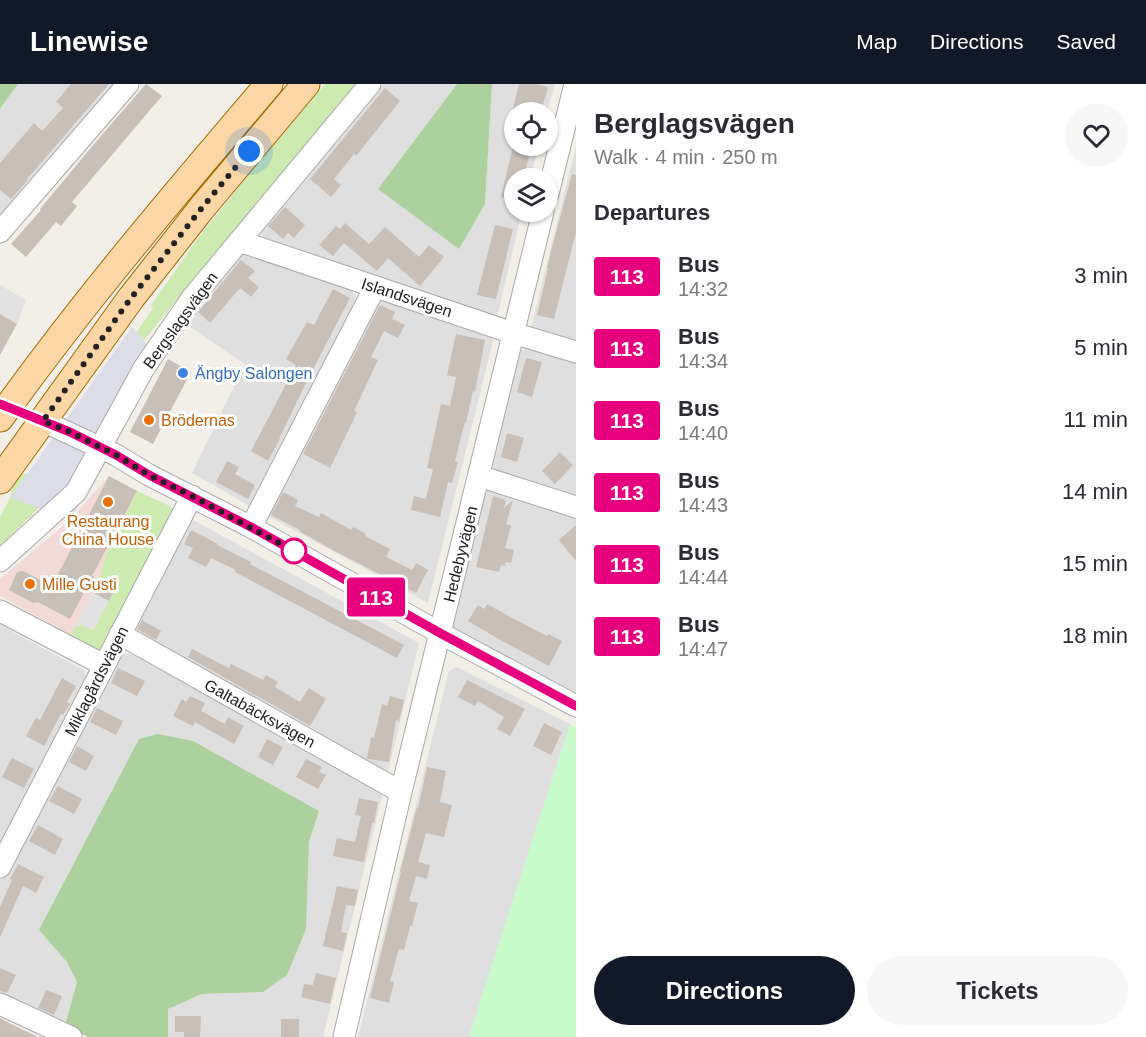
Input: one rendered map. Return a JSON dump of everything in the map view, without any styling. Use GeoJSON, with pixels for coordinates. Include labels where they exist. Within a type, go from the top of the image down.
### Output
{"type":"FeatureCollection","features":[{"type":"Feature","properties":{"kind":"main road"},"geometry":{"type":"LineString","coordinates":[[2,404],[39,364],[152,222],[269,84]]}},
{"type":"Feature","properties":{"kind":"main road"},"geometry":{"type":"LineString","coordinates":[[0,480],[131,298],[201,209],[306,84]]}},
{"type":"Feature","properties":{"kind":"main road"},"geometry":{"type":"LineString","coordinates":[[43,421],[41,405],[43,392],[50,375],[119,276],[148,240],[153,232],[152,222]]}},
{"type":"Feature","properties":{"kind":"main road"},"geometry":{"type":"LineString","coordinates":[[2,404],[43,421]]}},
{"type":"Feature","properties":{"kind":"main road"},"geometry":{"type":"LineString","coordinates":[[0,460],[8,446],[10,434],[10,414],[2,404]]}},
{"type":"Feature","properties":{"kind":"street"},"geometry":{"type":"LineString","coordinates":[[0,232],[128,84]]}},
{"type":"Feature","properties":{"kind":"street","name":"Bergslagsvägen"},"geometry":{"type":"LineString","coordinates":[[0,561],[76,492],[144,368],[192,298],[370,84]]}},
{"type":"Feature","properties":{"kind":"street"},"geometry":{"type":"LineString","coordinates":[[554,168],[575,84]]}},
{"type":"Feature","properties":{"kind":"street","name":"Hedebyvägen"},"geometry":{"type":"LineString","coordinates":[[344,1037],[401,792],[541,222]]}},
{"type":"Feature","properties":{"kind":"street","name":"Islandsvägen"},"geometry":{"type":"LineString","coordinates":[[239,241],[576,352]]}},
{"type":"Feature","properties":{"kind":"street"},"geometry":{"type":"LineString","coordinates":[[251,527],[375,287]]}},
{"type":"Feature","properties":{"kind":"street"},"geometry":{"type":"LineString","coordinates":[[43,421],[101,448],[251,527],[576,706]]}},
{"type":"Feature","properties":{"kind":"street"},"geometry":{"type":"LineString","coordinates":[[479,476],[576,507]]}},
{"type":"Feature","properties":{"kind":"street","name":"Miklagårdsvägen"},"geometry":{"type":"LineString","coordinates":[[0,867],[192,496]]}},
{"type":"Feature","properties":{"kind":"street"},"geometry":{"type":"LineString","coordinates":[[0,611],[104,665]]}},
{"type":"Feature","properties":{"kind":"street","name":"Galtabäcksvägen"},"geometry":{"type":"LineString","coordinates":[[120,634],[401,792]]}},
{"type":"Feature","properties":{"kind":"street"},"geometry":{"type":"LineString","coordinates":[[0,1004],[71,1037]]}},
{"type":"Feature","properties":{"kind":"shaded area"},"geometry":{"type":"Polygon","coordinates":[[[18,84],[119,84],[0,225],[0,109],[18,84]]]}},
{"type":"Feature","properties":{"kind":"shaded area"},"geometry":{"type":"Polygon","coordinates":[[[382,84],[457,84],[379,189],[485,204],[492,84],[555,84],[550,102],[504,102],[504,156],[536,156],[533,168],[504,168],[504,222],[520,222],[497,317],[263,238],[260,229],[382,84]]]}},
{"type":"Feature","properties":{"kind":"shaded area"},"geometry":{"type":"Polygon","coordinates":[[[576,146],[576,344],[531,328],[576,146]]]}},
{"type":"Feature","properties":{"kind":"shaded area"},"geometry":{"type":"Polygon","coordinates":[[[236,254],[244,254],[349,289],[355,294],[357,303],[256,500],[248,505],[192,473],[245,364],[184,323],[236,254]]]}},
{"type":"Feature","properties":{"kind":"shaded area"},"geometry":{"type":"Polygon","coordinates":[[[0,285],[26,300],[17,324],[0,314],[0,285]]]}},
{"type":"Feature","properties":{"kind":"shaded area"},"geometry":{"type":"Polygon","coordinates":[[[379,299],[489,334],[493,341],[428,603],[268,516],[379,299]]]}},
{"type":"Feature","properties":{"kind":"shaded area"},"geometry":{"type":"Polygon","coordinates":[[[132,327],[160,359],[71,519],[10,498],[132,327]]]}},
{"type":"Feature","properties":{"kind":"shaded area"},"geometry":{"type":"Polygon","coordinates":[[[530,348],[576,364],[576,499],[499,474],[490,463],[515,352],[530,348]]]}},
{"type":"Feature","properties":{"kind":"shaded area"},"geometry":{"type":"Polygon","coordinates":[[[109,476],[137,491],[105,557],[99,580],[71,635],[0,596],[0,579],[71,519],[109,476]]]}},
{"type":"Feature","properties":{"kind":"shaded area"},"geometry":{"type":"Polygon","coordinates":[[[494,489],[576,516],[576,697],[456,632],[450,624],[482,490],[494,489]]]}},
{"type":"Feature","properties":{"kind":"shaded area"},"geometry":{"type":"Polygon","coordinates":[[[187,521],[195,521],[419,643],[387,776],[128,631],[187,521]]]}},
{"type":"Feature","properties":{"kind":"shaded area"},"geometry":{"type":"Polygon","coordinates":[[[93,593],[109,601],[93,630],[83,625],[75,626],[93,593]]]}},
{"type":"Feature","properties":{"kind":"shaded area"},"geometry":{"type":"Polygon","coordinates":[[[0,625],[84,670],[88,685],[0,852],[0,625]]]}},
{"type":"Feature","properties":{"kind":"shaded area"},"geometry":{"type":"Polygon","coordinates":[[[119,654],[131,654],[270,728],[383,792],[323,1037],[168,1037],[168,1009],[202,994],[263,992],[306,929],[309,842],[319,811],[39,930],[67,962],[77,982],[65,1025],[0,995],[0,880],[119,654]]]}},
{"type":"Feature","properties":{"kind":"shaded area"},"geometry":{"type":"Polygon","coordinates":[[[457,667],[570,724],[471,1037],[358,1037],[449,671],[457,667]]]}},
{"type":"Feature","properties":{"kind":"green space"},"geometry":{"type":"Polygon","coordinates":[[[0,84],[18,84],[0,109],[0,84]]]}},
{"type":"Feature","properties":{"kind":"green space"},"geometry":{"type":"Polygon","coordinates":[[[325,84],[358,84],[134,353],[91,400],[153,308],[151,305],[199,237],[325,84]]]}},
{"type":"Feature","properties":{"kind":"green space"},"geometry":{"type":"Polygon","coordinates":[[[457,84],[492,84],[485,204],[459,249],[378,189],[457,84]]]}},
{"type":"Feature","properties":{"kind":"green space"},"geometry":{"type":"Polygon","coordinates":[[[70,472],[49,498],[0,546],[0,517],[22,473],[70,472]]]}},
{"type":"Feature","properties":{"kind":"green space"},"geometry":{"type":"Polygon","coordinates":[[[137,491],[170,506],[173,511],[106,647],[99,651],[71,635],[75,626],[83,625],[93,630],[115,589],[99,580],[105,557],[137,491]]]}},
{"type":"Feature","properties":{"kind":"green space"},"geometry":{"type":"Polygon","coordinates":[[[570,724],[576,728],[576,1037],[471,1037],[469,1036],[570,724]]]}},
{"type":"Feature","properties":{"kind":"green space"},"geometry":{"type":"Polygon","coordinates":[[[158,734],[193,741],[319,811],[309,842],[306,929],[287,975],[263,992],[202,994],[168,1009],[168,1037],[88,1037],[65,1025],[77,982],[67,962],[39,930],[139,739],[158,734]]]}},
{"type":"Feature","properties":{"kind":"building"},"geometry":{"type":"Polygon","coordinates":[[[71,84],[109,84],[11,199],[0,190],[0,163],[34,123],[42,131],[63,108],[56,102],[71,84]]]}},
{"type":"Feature","properties":{"kind":"building"},"geometry":{"type":"Polygon","coordinates":[[[146,84],[162,96],[72,202],[77,206],[61,226],[56,222],[26,257],[11,244],[146,84]]]}},
{"type":"Feature","properties":{"kind":"building"},"geometry":{"type":"Polygon","coordinates":[[[519,84],[548,87],[544,102],[514,102],[519,84]]]}},
{"type":"Feature","properties":{"kind":"building"},"geometry":{"type":"Polygon","coordinates":[[[385,88],[400,101],[356,156],[354,154],[334,179],[341,185],[331,197],[310,179],[385,88]]]}},
{"type":"Feature","properties":{"kind":"building"},"geometry":{"type":"Polygon","coordinates":[[[511,156],[529,156],[526,168],[508,168],[511,156]]]}},
{"type":"Feature","properties":{"kind":"building"},"geometry":{"type":"Polygon","coordinates":[[[572,174],[576,175],[576,232],[554,319],[537,315],[552,247],[572,174]]]}},
{"type":"Feature","properties":{"kind":"building"},"geometry":{"type":"Polygon","coordinates":[[[285,207],[305,225],[294,238],[288,233],[283,239],[268,226],[285,207]]]}},
{"type":"Feature","properties":{"kind":"building"},"geometry":{"type":"Polygon","coordinates":[[[345,223],[369,244],[385,227],[419,257],[429,245],[444,257],[420,286],[388,258],[377,271],[344,243],[333,256],[319,245],[336,226],[340,229],[345,223]]]}},
{"type":"Feature","properties":{"kind":"building"},"geometry":{"type":"Polygon","coordinates":[[[495,225],[513,229],[496,299],[477,295],[495,225]]]}},
{"type":"Feature","properties":{"kind":"building"},"geometry":{"type":"Polygon","coordinates":[[[241,260],[255,271],[248,278],[259,287],[251,297],[240,288],[210,323],[198,312],[241,260]]]}},
{"type":"Feature","properties":{"kind":"building"},"geometry":{"type":"Polygon","coordinates":[[[333,289],[350,298],[268,461],[251,451],[296,365],[286,359],[307,322],[314,325],[333,289]]]}},
{"type":"Feature","properties":{"kind":"building"},"geometry":{"type":"Polygon","coordinates":[[[380,305],[395,312],[392,319],[405,325],[398,338],[384,331],[371,357],[378,360],[354,411],[357,412],[330,468],[303,454],[380,305]]]}},
{"type":"Feature","properties":{"kind":"building"},"geometry":{"type":"Polygon","coordinates":[[[0,314],[17,324],[0,355],[0,314]]]}},
{"type":"Feature","properties":{"kind":"building"},"geometry":{"type":"Polygon","coordinates":[[[456,334],[485,340],[475,392],[473,391],[455,461],[458,462],[452,483],[448,482],[440,517],[411,510],[414,496],[426,499],[433,469],[427,468],[441,404],[450,406],[456,377],[447,375],[456,334]]]}},
{"type":"Feature","properties":{"kind":"building"},"geometry":{"type":"Polygon","coordinates":[[[526,358],[542,362],[532,397],[517,392],[526,358]]]}},
{"type":"Feature","properties":{"kind":"building"},"geometry":{"type":"Polygon","coordinates":[[[168,359],[191,372],[153,444],[130,432],[168,359]]]}},
{"type":"Feature","properties":{"kind":"building"},"geometry":{"type":"Polygon","coordinates":[[[507,433],[524,438],[517,462],[501,457],[507,433]]]}},
{"type":"Feature","properties":{"kind":"building"},"geometry":{"type":"Polygon","coordinates":[[[560,452],[573,465],[555,484],[542,471],[560,452]]]}},
{"type":"Feature","properties":{"kind":"building"},"geometry":{"type":"Polygon","coordinates":[[[227,461],[239,467],[235,474],[255,485],[248,499],[216,482],[227,461]]]}},
{"type":"Feature","properties":{"kind":"building"},"geometry":{"type":"Polygon","coordinates":[[[109,476],[137,491],[92,576],[115,588],[109,601],[86,589],[70,619],[9,590],[17,572],[23,571],[52,586],[109,476]]]}},
{"type":"Feature","properties":{"kind":"building"},"geometry":{"type":"Polygon","coordinates":[[[283,492],[298,500],[295,506],[319,517],[321,513],[351,530],[353,527],[390,549],[386,557],[412,570],[416,563],[428,570],[416,593],[271,515],[283,492]]]}},
{"type":"Feature","properties":{"kind":"building"},"geometry":{"type":"Polygon","coordinates":[[[493,496],[506,500],[504,508],[513,500],[506,524],[511,526],[505,548],[514,550],[511,563],[506,562],[505,566],[501,565],[499,572],[476,567],[493,496]]]}},
{"type":"Feature","properties":{"kind":"building"},"geometry":{"type":"Polygon","coordinates":[[[576,525],[576,561],[559,540],[576,525]]]}},
{"type":"Feature","properties":{"kind":"building"},"geometry":{"type":"Polygon","coordinates":[[[191,530],[251,562],[250,564],[404,645],[397,658],[211,558],[206,567],[188,558],[193,548],[184,544],[191,530]]]}},
{"type":"Feature","properties":{"kind":"building"},"geometry":{"type":"Polygon","coordinates":[[[487,604],[547,636],[548,634],[562,641],[549,666],[468,621],[478,605],[484,609],[487,604]]]}},
{"type":"Feature","properties":{"kind":"building"},"geometry":{"type":"Polygon","coordinates":[[[142,620],[161,631],[156,640],[137,629],[142,620]]]}},
{"type":"Feature","properties":{"kind":"building"},"geometry":{"type":"Polygon","coordinates":[[[192,649],[229,668],[231,664],[263,680],[266,675],[278,682],[275,687],[300,702],[309,688],[326,699],[310,726],[188,657],[192,649]]]}},
{"type":"Feature","properties":{"kind":"building"},"geometry":{"type":"Polygon","coordinates":[[[118,668],[145,681],[137,696],[111,683],[118,668]]]}},
{"type":"Feature","properties":{"kind":"building"},"geometry":{"type":"Polygon","coordinates":[[[62,678],[76,686],[67,702],[70,704],[63,715],[61,714],[44,746],[26,736],[36,718],[40,720],[62,678]]]}},
{"type":"Feature","properties":{"kind":"building"},"geometry":{"type":"Polygon","coordinates":[[[467,680],[525,709],[510,736],[497,729],[504,717],[478,701],[475,706],[458,697],[467,680]]]}},
{"type":"Feature","properties":{"kind":"building"},"geometry":{"type":"Polygon","coordinates":[[[190,696],[205,703],[201,711],[225,724],[228,717],[244,726],[234,744],[195,722],[193,726],[173,716],[182,699],[186,702],[190,696]]]}},
{"type":"Feature","properties":{"kind":"building"},"geometry":{"type":"Polygon","coordinates":[[[390,696],[404,700],[399,721],[396,720],[389,762],[368,759],[371,737],[374,738],[382,704],[387,706],[390,696]]]}},
{"type":"Feature","properties":{"kind":"building"},"geometry":{"type":"Polygon","coordinates":[[[97,708],[123,721],[116,735],[90,722],[97,708]]]}},
{"type":"Feature","properties":{"kind":"building"},"geometry":{"type":"Polygon","coordinates":[[[544,723],[562,732],[551,755],[533,746],[544,723]]]}},
{"type":"Feature","properties":{"kind":"building"},"geometry":{"type":"Polygon","coordinates":[[[267,739],[283,747],[273,765],[258,757],[267,739]]]}},
{"type":"Feature","properties":{"kind":"building"},"geometry":{"type":"Polygon","coordinates":[[[77,746],[94,756],[86,771],[69,762],[77,746]]]}},
{"type":"Feature","properties":{"kind":"building"},"geometry":{"type":"Polygon","coordinates":[[[12,758],[34,769],[24,788],[2,777],[12,758]]]}},
{"type":"Feature","properties":{"kind":"building"},"geometry":{"type":"Polygon","coordinates":[[[306,759],[322,767],[319,772],[326,775],[318,789],[296,777],[306,759]]]}},
{"type":"Feature","properties":{"kind":"building"},"geometry":{"type":"Polygon","coordinates":[[[427,767],[446,771],[440,802],[452,805],[444,837],[426,833],[418,862],[430,865],[427,879],[416,876],[409,901],[418,903],[404,950],[399,949],[390,981],[394,982],[389,1003],[370,998],[427,767]]]}},
{"type":"Feature","properties":{"kind":"building"},"geometry":{"type":"Polygon","coordinates":[[[58,786],[82,799],[74,814],[49,801],[58,786]]]}},
{"type":"Feature","properties":{"kind":"building"},"geometry":{"type":"Polygon","coordinates":[[[359,798],[378,802],[364,862],[333,856],[337,838],[355,842],[361,816],[355,815],[359,798]]]}},
{"type":"Feature","properties":{"kind":"building"},"geometry":{"type":"Polygon","coordinates":[[[38,825],[63,839],[55,855],[29,841],[38,825]]]}},
{"type":"Feature","properties":{"kind":"building"},"geometry":{"type":"Polygon","coordinates":[[[18,864],[44,877],[36,893],[23,886],[0,937],[0,907],[18,864]]]}},
{"type":"Feature","properties":{"kind":"building"},"geometry":{"type":"Polygon","coordinates":[[[337,886],[358,890],[355,906],[346,905],[341,932],[347,933],[343,951],[323,946],[337,886]]]}},
{"type":"Feature","properties":{"kind":"building"},"geometry":{"type":"Polygon","coordinates":[[[0,968],[16,975],[7,993],[0,991],[0,968]]]}},
{"type":"Feature","properties":{"kind":"building"},"geometry":{"type":"Polygon","coordinates":[[[316,973],[336,978],[330,1004],[301,997],[304,984],[313,985],[316,973]]]}},
{"type":"Feature","properties":{"kind":"building"},"geometry":{"type":"Polygon","coordinates":[[[46,990],[62,996],[54,1015],[38,1008],[46,990]]]}},
{"type":"Feature","properties":{"kind":"building"},"geometry":{"type":"Polygon","coordinates":[[[175,1016],[201,1016],[200,1037],[184,1037],[184,1032],[175,1032],[175,1016]]]}},
{"type":"Feature","properties":{"kind":"building"},"geometry":{"type":"Polygon","coordinates":[[[0,1018],[11,1024],[38,1037],[0,1037],[0,1018]]]}},
{"type":"Feature","properties":{"kind":"building"},"geometry":{"type":"Polygon","coordinates":[[[281,1019],[299,1019],[299,1037],[281,1037],[281,1019]]]}},
{"type":"Feature","properties":{"kind":"bus line","name":"113"},"geometry":{"type":"LineString","coordinates":[[0,404],[70,432],[116,455],[576,706]]}},
{"type":"Feature","properties":{"kind":"place","name":"Ängby Salongen"},"geometry":{"type":"Point","coordinates":[183,373]}},
{"type":"Feature","properties":{"kind":"place","name":"Brödernas"},"geometry":{"type":"Point","coordinates":[149,420]}},
{"type":"Feature","properties":{"kind":"place","name":"Restaurang China House"},"geometry":{"type":"Point","coordinates":[108,502]}},
{"type":"Feature","properties":{"kind":"place","name":"Mille Gusti"},"geometry":{"type":"Point","coordinates":[30,584]}},
{"type":"Feature","properties":{"kind":"route"},"geometry":{"type":"LineString","coordinates":[[249,151],[131,298],[43,421],[116,455],[149,475],[294,551]]}}]}
